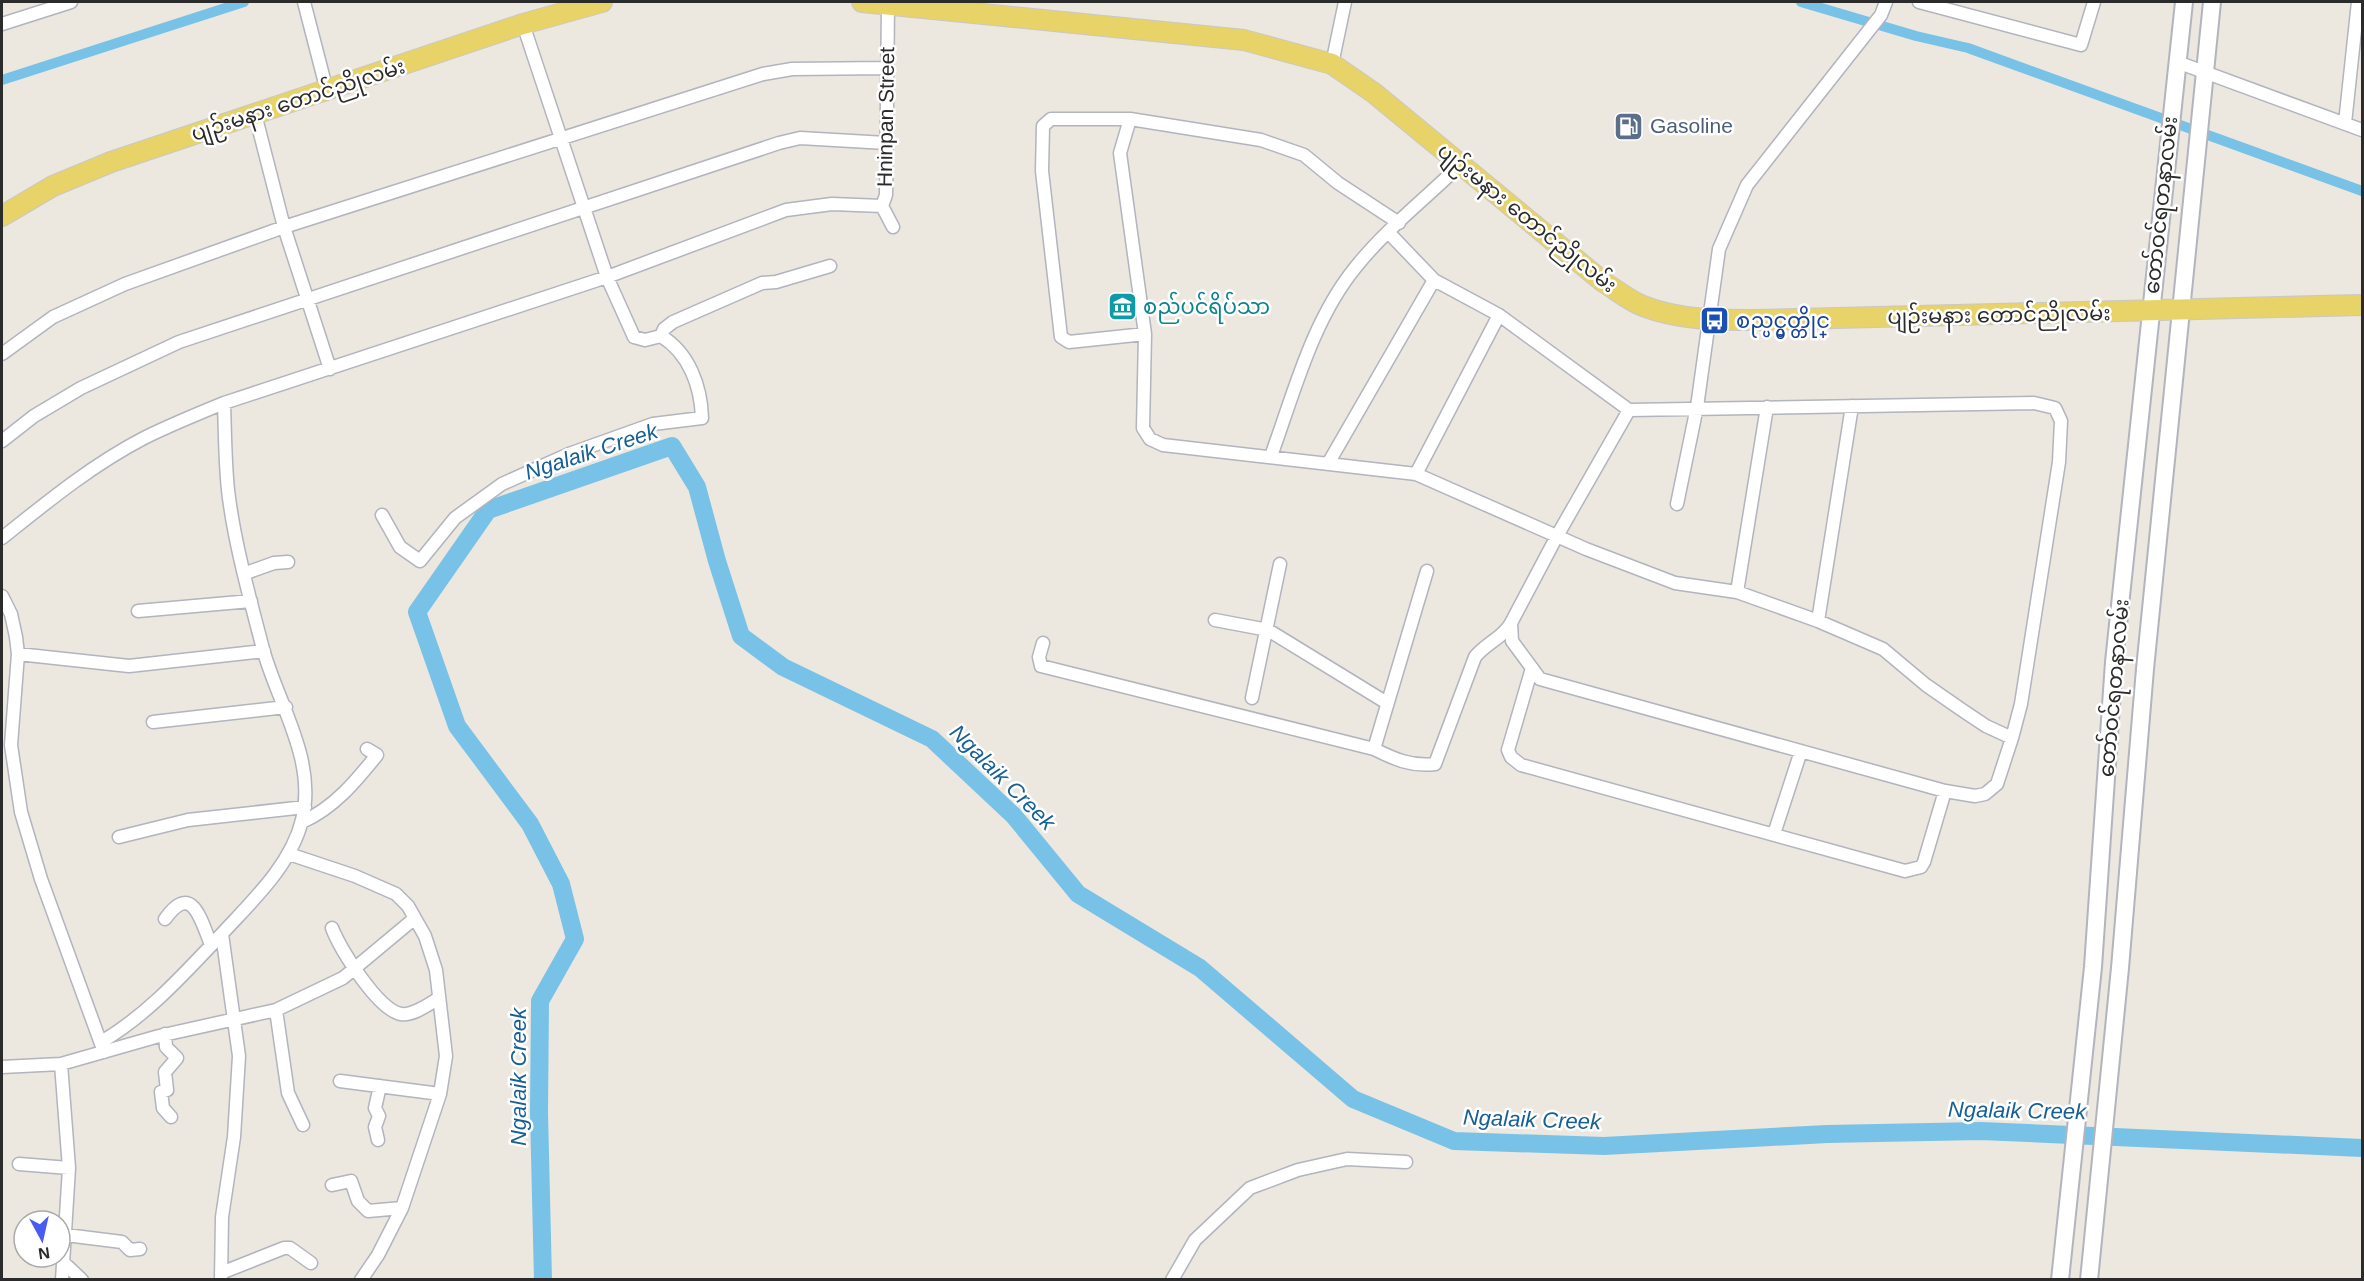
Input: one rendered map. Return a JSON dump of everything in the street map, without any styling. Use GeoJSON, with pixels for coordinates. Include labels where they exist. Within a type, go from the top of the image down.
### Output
{"type":"FeatureCollection","features":[{"type":"Feature","properties":{"kind":"main road","name":"ပျဉ်းမနား တောင်ညိုလမ်း"},"geometry":{"type":"LineString","coordinates":[[2,216],[28,199],[81,173],[523,24],[602,2]]}},
{"type":"Feature","properties":{"kind":"main road","name":"ပျဉ်းမနား တောင်ညိုလမ်း"},"geometry":{"type":"LineString","coordinates":[[862,2],[1244,40],[1332,64],[1374,93],[1611,287],[1641,305],[1674,316],[1711,320],[2183,311],[2362,305]]}},
{"type":"Feature","properties":{"kind":"main road","name":"တော်ဝင်ရတနာလမ်း"},"geometry":{"type":"LineString","coordinates":[[2060,1280],[2093,967],[2114,662],[2172,98],[2184,2]]}},
{"type":"Feature","properties":{"kind":"main road","name":"တော်ဝင်ရတနာလမ်း"},"geometry":{"type":"LineString","coordinates":[[2089,1280],[2120,968],[2145,669],[2183,311],[2199,109],[2212,2]]}},
{"type":"Feature","properties":{"kind":"street"},"geometry":{"type":"LineString","coordinates":[[2,24],[71,2]]}},
{"type":"Feature","properties":{"kind":"street"},"geometry":{"type":"LineString","coordinates":[[304,2],[327,91]]}},
{"type":"Feature","properties":{"kind":"street"},"geometry":{"type":"LineString","coordinates":[[1332,64],[1345,2]]}},
{"type":"Feature","properties":{"kind":"street"},"geometry":{"type":"LineString","coordinates":[[1677,504],[1697,407],[1711,320],[1719,249],[1747,185],[1858,41],[1881,15],[1886,2]]}},
{"type":"Feature","properties":{"kind":"street"},"geometry":{"type":"LineString","coordinates":[[1919,2],[2081,45],[2094,2]]}},
{"type":"Feature","properties":{"kind":"street"},"geometry":{"type":"LineString","coordinates":[[2345,123],[2358,41],[2358,2]]}},
{"type":"Feature","properties":{"kind":"street","name":"Hninpan Street"},"geometry":{"type":"LineString","coordinates":[[888,4],[886,195],[882,206],[893,226]]}},
{"type":"Feature","properties":{"kind":"street"},"geometry":{"type":"LineString","coordinates":[[382,515],[400,546],[420,561],[454,518],[502,484],[569,454],[653,424],[702,418],[701,397],[691,369],[673,343],[661,336],[645,340],[634,337],[607,277],[523,24]]}},
{"type":"Feature","properties":{"kind":"street"},"geometry":{"type":"LineString","coordinates":[[2177,62],[2362,130]]}},
{"type":"Feature","properties":{"kind":"street"},"geometry":{"type":"LineString","coordinates":[[2,354],[53,317],[94,297],[284,227],[763,74],[792,69],[887,68]]}},
{"type":"Feature","properties":{"kind":"street"},"geometry":{"type":"LineString","coordinates":[[255,114],[284,227],[330,369]]}},
{"type":"Feature","properties":{"kind":"street"},"geometry":{"type":"LineString","coordinates":[[1145,334],[1066,342],[1061,338],[1042,171],[1043,126],[1048,120],[1130,118],[1261,140],[1304,155],[1338,183],[1400,223]]}},
{"type":"Feature","properties":{"kind":"street"},"geometry":{"type":"LineString","coordinates":[[1130,118],[1120,153],[1145,334],[1144,434],[1155,443],[1416,474],[1557,536],[1675,583],[1737,592],[1818,621],[1883,649],[1926,685],[1962,710],[1986,726],[2013,738]]}},
{"type":"Feature","properties":{"kind":"street"},"geometry":{"type":"LineString","coordinates":[[2,441],[54,403],[146,356],[179,342],[583,207],[800,138],[886,143]]}},
{"type":"Feature","properties":{"kind":"street"},"geometry":{"type":"LineString","coordinates":[[1271,456],[1306,359],[1330,304],[1355,267],[1460,165]]}},
{"type":"Feature","properties":{"kind":"street"},"geometry":{"type":"LineString","coordinates":[[2,538],[77,479],[125,449],[169,426],[224,403],[607,277],[786,210],[832,204],[882,206]]}},
{"type":"Feature","properties":{"kind":"street"},"geometry":{"type":"LineString","coordinates":[[1389,233],[1434,279],[1498,315],[1629,410],[1697,407],[2034,403],[2055,408],[2061,421],[2059,462],[2021,704],[2013,738],[1997,784],[1985,794],[1975,796],[1945,791],[1540,679],[1512,641],[1511,623]]}},
{"type":"Feature","properties":{"kind":"street"},"geometry":{"type":"LineString","coordinates":[[661,336],[664,329],[673,322],[762,283],[776,282],[830,266]]}},
{"type":"Feature","properties":{"kind":"street"},"geometry":{"type":"LineString","coordinates":[[1329,462],[1434,279]]}},
{"type":"Feature","properties":{"kind":"street"},"geometry":{"type":"LineString","coordinates":[[1416,474],[1498,315]]}},
{"type":"Feature","properties":{"kind":"street"},"geometry":{"type":"LineString","coordinates":[[103,1047],[139,1016],[222,934],[289,854],[302,822],[305,807],[297,742],[264,651],[228,492],[224,403]]}},
{"type":"Feature","properties":{"kind":"street"},"geometry":{"type":"LineString","coordinates":[[1818,621],[1852,406]]}},
{"type":"Feature","properties":{"kind":"street"},"geometry":{"type":"LineString","coordinates":[[1737,592],[1767,407]]}},
{"type":"Feature","properties":{"kind":"street"},"geometry":{"type":"LineString","coordinates":[[1043,643],[1039,657],[1041,666],[1374,748],[1399,761],[1423,766],[1435,764],[1475,657],[1485,645],[1505,633],[1629,410]]}},
{"type":"Feature","properties":{"kind":"street"},"geometry":{"type":"LineString","coordinates":[[246,573],[274,563],[288,562]]}},
{"type":"Feature","properties":{"kind":"street"},"geometry":{"type":"LineString","coordinates":[[1252,698],[1280,564]]}},
{"type":"Feature","properties":{"kind":"street"},"geometry":{"type":"LineString","coordinates":[[1374,748],[1427,571]]}},
{"type":"Feature","properties":{"kind":"street"},"geometry":{"type":"LineString","coordinates":[[2,597],[14,624],[18,654],[11,745],[21,812],[41,879],[103,1047]]}},
{"type":"Feature","properties":{"kind":"street"},"geometry":{"type":"LineString","coordinates":[[138,611],[251,601]]}},
{"type":"Feature","properties":{"kind":"street"},"geometry":{"type":"LineString","coordinates":[[1215,620],[1266,629],[1387,703]]}},
{"type":"Feature","properties":{"kind":"street"},"geometry":{"type":"LineString","coordinates":[[18,654],[129,666],[264,651]]}},
{"type":"Feature","properties":{"kind":"street"},"geometry":{"type":"LineString","coordinates":[[1532,668],[1508,750],[1515,762],[1905,871],[1916,870],[1924,862],[1945,791]]}},
{"type":"Feature","properties":{"kind":"street"},"geometry":{"type":"LineString","coordinates":[[153,722],[286,707]]}},
{"type":"Feature","properties":{"kind":"street"},"geometry":{"type":"LineString","coordinates":[[302,822],[321,813],[366,772],[377,755],[367,749]]}},
{"type":"Feature","properties":{"kind":"street"},"geometry":{"type":"LineString","coordinates":[[1774,834],[1801,751]]}},
{"type":"Feature","properties":{"kind":"street"},"geometry":{"type":"LineString","coordinates":[[119,837],[188,820],[305,807]]}},
{"type":"Feature","properties":{"kind":"street"},"geometry":{"type":"LineString","coordinates":[[289,854],[356,876],[396,894],[415,918],[431,951],[439,998],[446,1056],[440,1094],[402,1208],[378,1255],[361,1280]]}},
{"type":"Feature","properties":{"kind":"street"},"geometry":{"type":"LineString","coordinates":[[165,919],[175,905],[182,903],[191,905],[198,913],[211,945]]}},
{"type":"Feature","properties":{"kind":"street"},"geometry":{"type":"LineString","coordinates":[[2,1067],[61,1064],[103,1047],[276,1010],[320,991],[357,969],[415,918]]}},
{"type":"Feature","properties":{"kind":"street"},"geometry":{"type":"LineString","coordinates":[[332,928],[344,954],[386,1006],[400,1014],[413,1012],[439,998]]}},
{"type":"Feature","properties":{"kind":"street"},"geometry":{"type":"LineString","coordinates":[[222,934],[235,1018],[238,1082],[222,1217],[221,1276],[284,1248],[290,1248],[311,1263]]}},
{"type":"Feature","properties":{"kind":"street"},"geometry":{"type":"LineString","coordinates":[[276,1010],[288,1093],[303,1125]]}},
{"type":"Feature","properties":{"kind":"street"},"geometry":{"type":"LineString","coordinates":[[165,1034],[166,1047],[177,1058],[165,1072],[167,1090],[161,1092],[163,1108],[171,1116]]}},
{"type":"Feature","properties":{"kind":"street"},"geometry":{"type":"LineString","coordinates":[[61,1064],[69,1168],[67,1209]]}},
{"type":"Feature","properties":{"kind":"street"},"geometry":{"type":"LineString","coordinates":[[340,1081],[440,1094]]}},
{"type":"Feature","properties":{"kind":"street"},"geometry":{"type":"LineString","coordinates":[[378,1140],[375,1127],[378,1116],[375,1107],[380,1086]]}},
{"type":"Feature","properties":{"kind":"street"},"geometry":{"type":"LineString","coordinates":[[1172,1280],[1196,1240],[1250,1188],[1298,1170],[1347,1159],[1406,1162]]}},
{"type":"Feature","properties":{"kind":"street"},"geometry":{"type":"LineString","coordinates":[[19,1164],[69,1168]]}},
{"type":"Feature","properties":{"kind":"street"},"geometry":{"type":"LineString","coordinates":[[332,1185],[351,1181],[358,1201],[368,1211],[402,1208]]}},
{"type":"Feature","properties":{"kind":"street"},"geometry":{"type":"LineString","coordinates":[[72,1236],[122,1242],[130,1250],[140,1249]]}},
{"type":"Feature","properties":{"kind":"street"},"geometry":{"type":"LineString","coordinates":[[70,1269],[82,1280]]}},
{"type":"Feature","properties":{"kind":"waterway"},"geometry":{"type":"LineString","coordinates":[[2,80],[244,2]]}},
{"type":"Feature","properties":{"kind":"waterway"},"geometry":{"type":"LineString","coordinates":[[1801,2],[1916,36],[1968,48],[2362,191]]}},
{"type":"Feature","properties":{"kind":"waterway","name":"Ngalaik Creek"},"geometry":{"type":"LineString","coordinates":[[543,1280],[539,1113],[540,1001],[575,939],[561,884],[530,824],[457,726],[417,612],[488,510],[672,446],[697,487],[741,636],[783,667],[932,739],[1014,816],[1078,894],[1200,968],[1353,1099],[1454,1141],[1604,1146],[1827,1134],[1981,1131],[2362,1148]]}},
{"type":"Feature","properties":{"kind":"place","name":"Gasoline"},"geometry":{"type":"Point","coordinates":[1629,126]}},
{"type":"Feature","properties":{"kind":"place","name":"စည်ပင်ရိပ်သာ"},"geometry":{"type":"Point","coordinates":[1122,307]}},
{"type":"Feature","properties":{"kind":"place","name":"စည္ပင္မွတ္တိုင္"},"geometry":{"type":"Point","coordinates":[1715,321]}}]}
